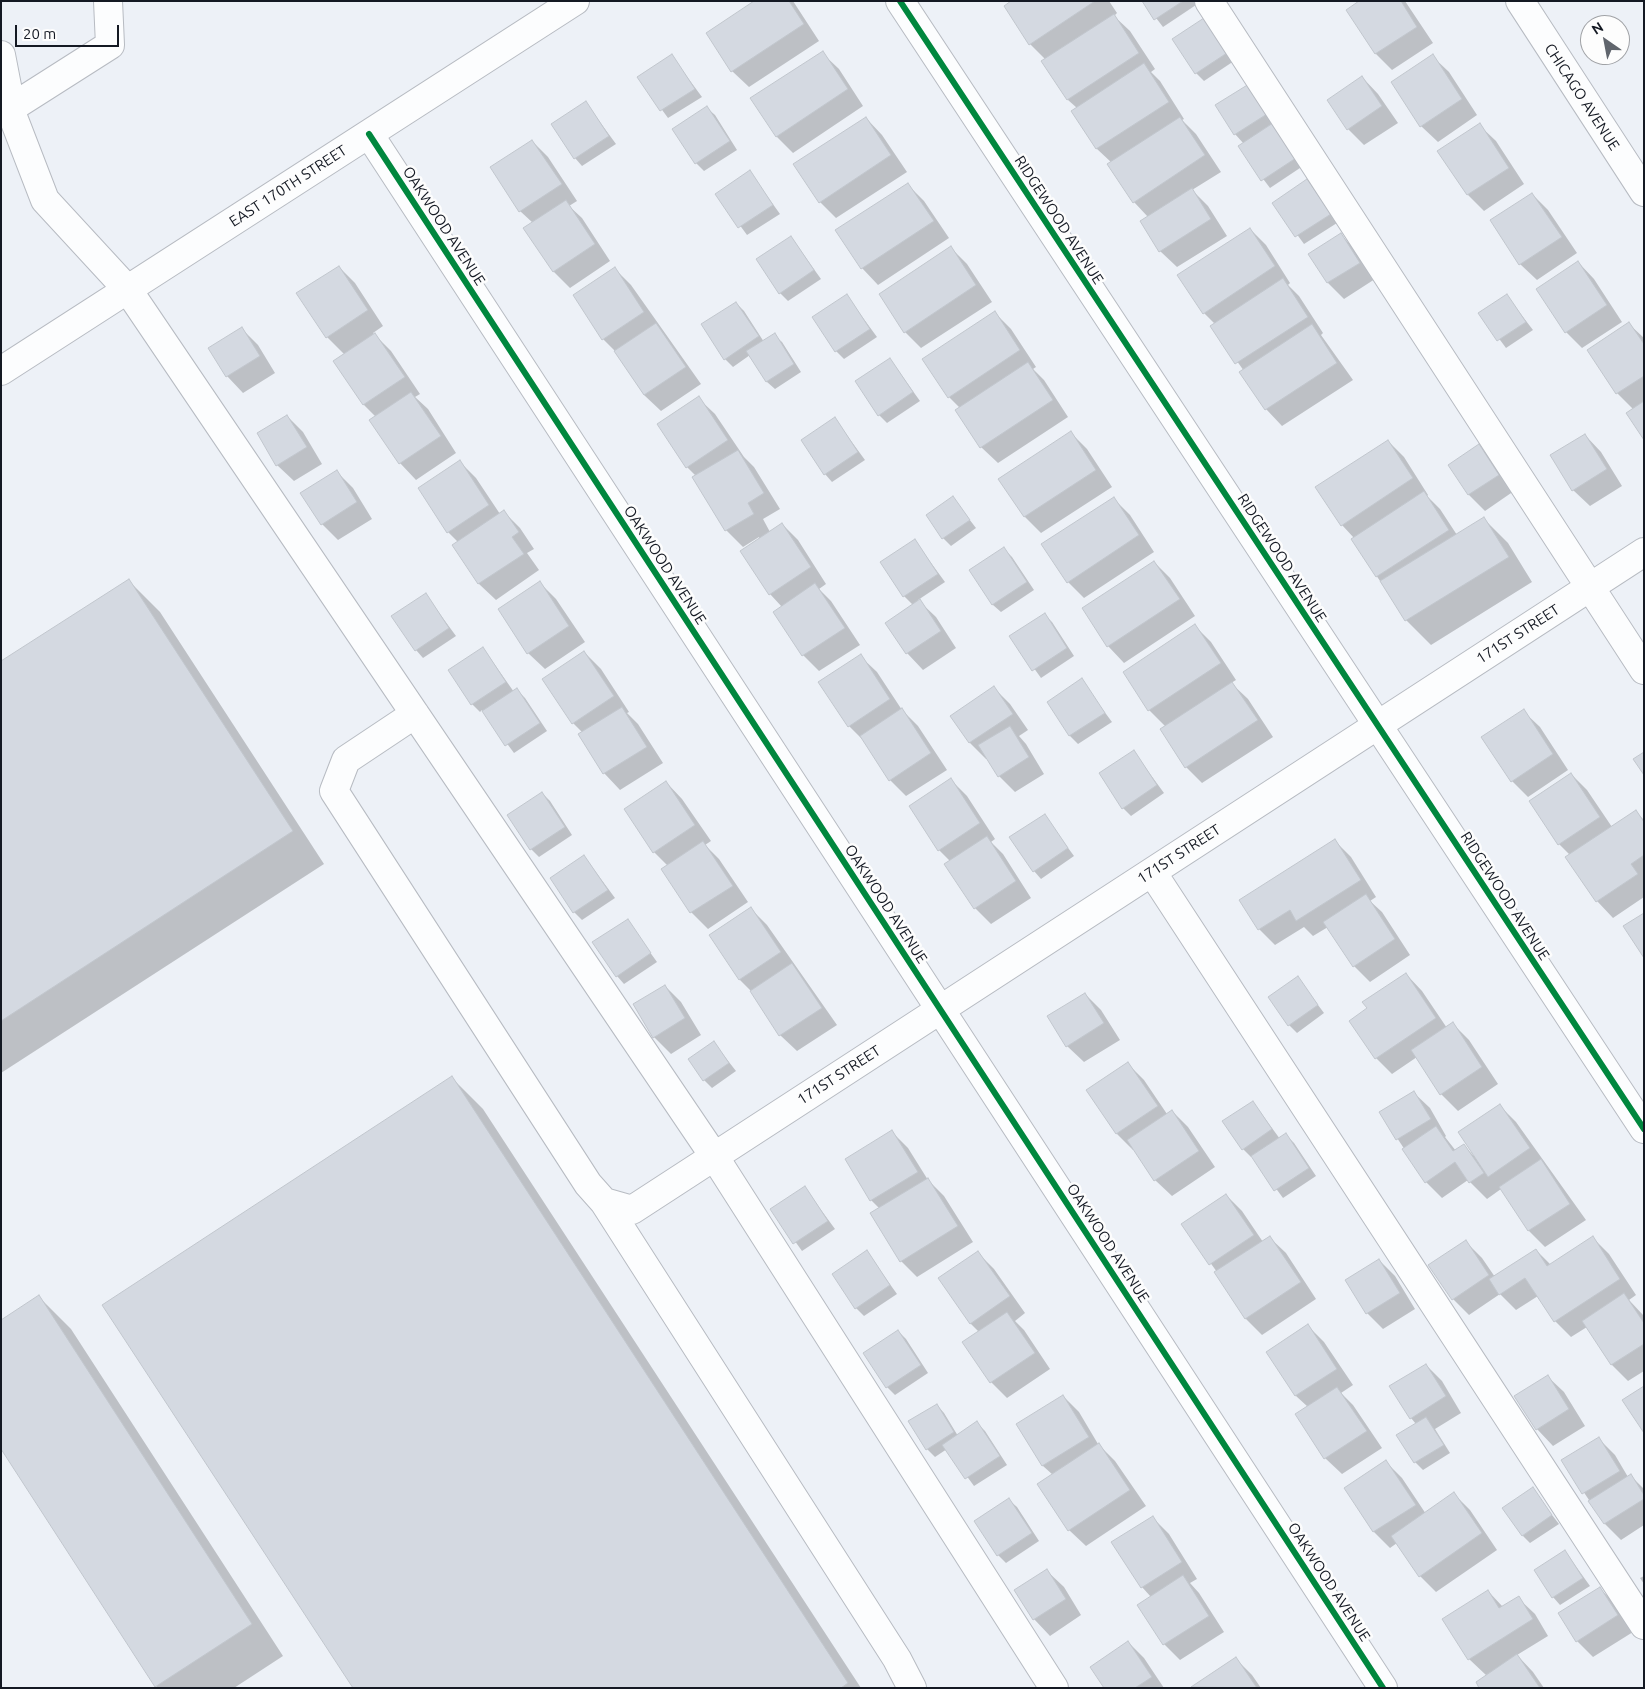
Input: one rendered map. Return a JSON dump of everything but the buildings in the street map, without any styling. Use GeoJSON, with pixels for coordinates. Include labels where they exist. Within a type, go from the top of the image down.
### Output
{"type":"FeatureCollection","features":[{"type":"Feature","properties":{"kind":"street"},"geometry":{"type":"LineString","coordinates":[[11,108],[110,45],[108,1]]}},
{"type":"Feature","properties":{"kind":"street","name":"EAST 170TH STREET"},"geometry":{"type":"LineString","coordinates":[[1,371],[575,1]]}},
{"type":"Feature","properties":{"kind":"street","name":"RIDGEWOOD AVENUE"},"geometry":{"type":"LineString","coordinates":[[900,1],[1644,1129]]}},
{"type":"Feature","properties":{"kind":"street"},"geometry":{"type":"LineString","coordinates":[[1209,1],[1644,670]]}},
{"type":"Feature","properties":{"kind":"street","name":"CHICAGO AVENUE"},"geometry":{"type":"LineString","coordinates":[[1520,1],[1644,192]]}},
{"type":"Feature","properties":{"kind":"street"},"geometry":{"type":"LineString","coordinates":[[1,55],[11,108],[45,200],[128,290],[714,1156],[1054,1688]]}},
{"type":"Feature","properties":{"kind":"street","name":"OAKWOOD AVENUE"},"geometry":{"type":"LineString","coordinates":[[369,134],[1383,1688]]}},
{"type":"Feature","properties":{"kind":"street","name":"171ST STREET"},"geometry":{"type":"LineString","coordinates":[[604,1202],[632,1210],[1644,552]]}},
{"type":"Feature","properties":{"kind":"street"},"geometry":{"type":"LineString","coordinates":[[415,714],[346,760],[334,791],[588,1184],[604,1202],[897,1659],[912,1688]]}},
{"type":"Feature","properties":{"kind":"street"},"geometry":{"type":"LineString","coordinates":[[1152,872],[1644,1625]]}},
{"type":"Feature","properties":{"kind":"cycle path"},"geometry":{"type":"LineString","coordinates":[[900,1],[1644,1129]]}},
{"type":"Feature","properties":{"kind":"cycle path"},"geometry":{"type":"LineString","coordinates":[[369,134],[1383,1688]]}}]}
